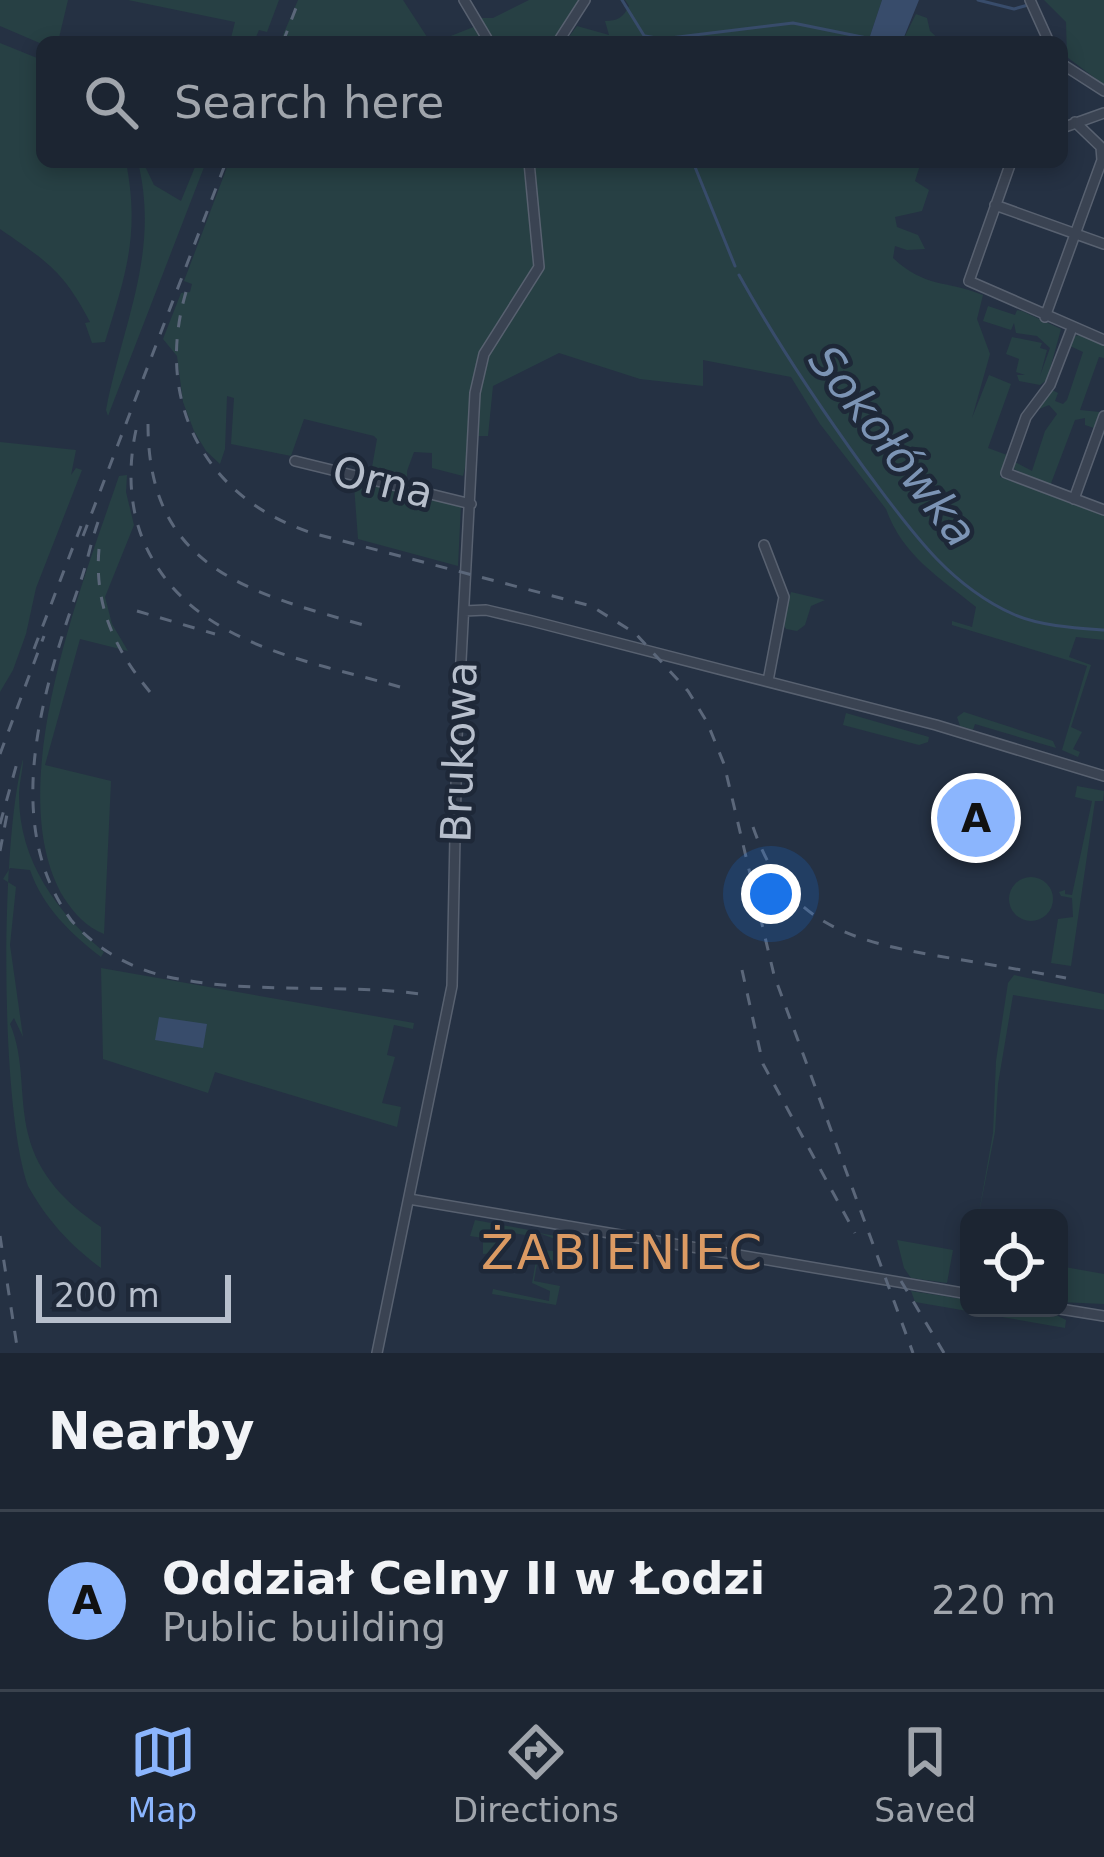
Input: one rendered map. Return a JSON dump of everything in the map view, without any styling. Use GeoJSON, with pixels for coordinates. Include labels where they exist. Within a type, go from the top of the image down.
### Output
{"type":"FeatureCollection","features":[{"type":"Feature","properties":{"kind":"street"},"geometry":{"type":"LineString","coordinates":[[464,0],[485,36]]}},
{"type":"Feature","properties":{"kind":"street"},"geometry":{"type":"LineString","coordinates":[[562,36],[585,0]]}},
{"type":"Feature","properties":{"kind":"street"},"geometry":{"type":"LineString","coordinates":[[1032,4],[1046,36]]}},
{"type":"Feature","properties":{"kind":"street"},"geometry":{"type":"LineString","coordinates":[[1068,68],[1104,91]]}},
{"type":"Feature","properties":{"kind":"street"},"geometry":{"type":"LineString","coordinates":[[1068,125],[1104,113]]}},
{"type":"Feature","properties":{"kind":"street"},"geometry":{"type":"LineString","coordinates":[[1045,317],[1103,155],[1075,122]]}},
{"type":"Feature","properties":{"kind":"street","name":"Brukowa"},"geometry":{"type":"LineString","coordinates":[[377,1353],[452,986],[457,737],[475,394],[484,354],[539,267],[530,168]]}},
{"type":"Feature","properties":{"kind":"street"},"geometry":{"type":"LineString","coordinates":[[1009,168],[969,281],[1104,340]]}},
{"type":"Feature","properties":{"kind":"street"},"geometry":{"type":"LineString","coordinates":[[994,205],[1104,244]]}},
{"type":"Feature","properties":{"kind":"street"},"geometry":{"type":"LineString","coordinates":[[1072,328],[1051,385],[1026,417],[1006,473],[1104,509]]}},
{"type":"Feature","properties":{"kind":"street"},"geometry":{"type":"LineString","coordinates":[[1074,499],[1104,416]]}},
{"type":"Feature","properties":{"kind":"street","name":"Orna"},"geometry":{"type":"LineString","coordinates":[[296,461],[471,504]]}},
{"type":"Feature","properties":{"kind":"street"},"geometry":{"type":"LineString","coordinates":[[764,545],[784,597],[768,681]]}},
{"type":"Feature","properties":{"kind":"street"},"geometry":{"type":"LineString","coordinates":[[464,611],[499,613],[768,681],[1104,776]]}},
{"type":"Feature","properties":{"kind":"street"},"geometry":{"type":"LineString","coordinates":[[409,1198],[960,1292]]}},
{"type":"Feature","properties":{"kind":"street"},"geometry":{"type":"LineString","coordinates":[[1068,1310],[1104,1316]]}},
{"type":"Feature","properties":{"kind":"green space"},"geometry":{"type":"Polygon","coordinates":[[[0,0],[68,0],[59,36],[36,36],[36,41],[0,26],[0,0]]]}},
{"type":"Feature","properties":{"kind":"green space"},"geometry":{"type":"Polygon","coordinates":[[[128,0],[279,0],[267,32],[232,36],[235,22],[128,0]]]}},
{"type":"Feature","properties":{"kind":"green space"},"geometry":{"type":"Polygon","coordinates":[[[298,0],[403,0],[426,36],[283,36],[298,0]]]}},
{"type":"Feature","properties":{"kind":"green space"},"geometry":{"type":"Polygon","coordinates":[[[529,0],[580,0],[556,36],[490,36],[479,18],[493,18],[529,0]]]}},
{"type":"Feature","properties":{"kind":"green space"},"geometry":{"type":"Polygon","coordinates":[[[625,0],[882,0],[870,36],[570,36],[577,26],[609,35],[605,21],[622,16],[629,6],[625,0]]]}},
{"type":"Feature","properties":{"kind":"green space"},"geometry":{"type":"Polygon","coordinates":[[[1044,0],[1104,0],[1104,85],[1068,58],[1066,22],[1044,0]]]}},
{"type":"Feature","properties":{"kind":"green space"},"geometry":{"type":"Polygon","coordinates":[[[916,14],[927,18],[935,36],[905,36],[916,14]]]}},
{"type":"Feature","properties":{"kind":"green space"},"geometry":{"type":"Polygon","coordinates":[[[476,26],[482,36],[451,36],[476,26]]]}},
{"type":"Feature","properties":{"kind":"green space"},"geometry":{"type":"Polygon","coordinates":[[[0,43],[36,58],[36,168],[127,168],[132,211],[129,254],[105,342],[92,343],[85,323],[90,322],[62,278],[0,229],[0,43]]]}},
{"type":"Feature","properties":{"kind":"green space"},"geometry":{"type":"Polygon","coordinates":[[[139,168],[146,168],[154,185],[181,201],[195,168],[204,168],[108,416],[142,257],[144,195],[139,168]]]}},
{"type":"Feature","properties":{"kind":"green space"},"geometry":{"type":"Polygon","coordinates":[[[227,168],[919,168],[915,181],[929,190],[922,211],[895,217],[897,227],[918,235],[925,249],[895,246],[893,258],[926,279],[983,295],[977,319],[990,354],[972,418],[989,375],[1011,384],[988,448],[1007,455],[1000,477],[1104,515],[1104,640],[1076,637],[1069,657],[1091,665],[1071,727],[1082,732],[1073,749],[1080,752],[1078,757],[1062,750],[1087,666],[952,625],[952,621],[972,627],[976,607],[912,553],[791,377],[703,360],[703,386],[640,379],[559,353],[493,386],[488,436],[473,436],[463,476],[432,468],[432,453],[414,452],[407,471],[407,491],[461,505],[458,566],[358,539],[354,485],[371,473],[374,436],[304,419],[291,456],[231,444],[234,398],[227,396],[220,464],[206,451],[183,402],[177,356],[163,339],[181,293],[190,292],[192,284],[184,281],[227,168]]]}},
{"type":"Feature","properties":{"kind":"green space"},"geometry":{"type":"Polygon","coordinates":[[[988,306],[1015,315],[1022,311],[1061,329],[1047,380],[1040,385],[1019,381],[1017,375],[1025,375],[1016,372],[1019,359],[1006,354],[1012,337],[1042,343],[1040,348],[1047,350],[1040,376],[1050,348],[1037,336],[1016,333],[1014,323],[1011,330],[983,321],[988,306]]]}},
{"type":"Feature","properties":{"kind":"green space"},"geometry":{"type":"Polygon","coordinates":[[[1079,335],[1104,344],[1104,358],[1099,357],[1080,410],[1100,412],[1094,428],[1085,425],[1085,418],[1075,420],[1050,486],[1012,468],[1013,461],[1032,471],[1045,431],[1057,414],[1049,405],[1037,410],[1052,390],[1058,393],[1055,401],[1063,404],[1067,400],[1083,352],[1070,346],[1079,335]]]}},
{"type":"Feature","properties":{"kind":"green space"},"geometry":{"type":"Polygon","coordinates":[[[0,442],[76,450],[71,475],[76,468],[82,470],[36,588],[13,670],[0,692],[0,442]]]}},
{"type":"Feature","properties":{"kind":"green space"},"geometry":{"type":"Polygon","coordinates":[[[127,475],[134,525],[105,597],[112,624],[128,651],[80,639],[45,765],[111,781],[104,934],[81,919],[64,898],[46,854],[40,803],[43,747],[68,631],[119,476],[127,475]]]}},
{"type":"Feature","properties":{"kind":"green space"},"geometry":{"type":"Polygon","coordinates":[[[791,592],[825,600],[811,606],[805,625],[797,631],[786,629],[783,623],[791,592]]]}},
{"type":"Feature","properties":{"kind":"green space"},"geometry":{"type":"Polygon","coordinates":[[[964,712],[1053,741],[1056,748],[975,724],[973,730],[960,726],[957,717],[964,712]]]}},
{"type":"Feature","properties":{"kind":"green space"},"geometry":{"type":"Polygon","coordinates":[[[846,713],[929,737],[928,742],[919,745],[843,725],[846,713]]]}},
{"type":"Feature","properties":{"kind":"green space"},"geometry":{"type":"Polygon","coordinates":[[[23,759],[21,820],[34,863],[56,902],[104,952],[101,957],[59,918],[30,870],[9,869],[23,759]]]}},
{"type":"Feature","properties":{"kind":"green space"},"geometry":{"type":"Polygon","coordinates":[[[1077,786],[1104,791],[1103,801],[1095,801],[1071,966],[1051,963],[1058,919],[1073,917],[1072,898],[1059,892],[1072,895],[1092,801],[1075,797],[1077,786]]]}},
{"type":"Feature","properties":{"kind":"green space"},"geometry":{"type":"Polygon","coordinates":[[[1031,877],[1046,884],[1053,899],[1046,914],[1031,921],[1016,914],[1009,899],[1016,884],[1031,877]]]}},
{"type":"Feature","properties":{"kind":"green space"},"geometry":{"type":"Polygon","coordinates":[[[9,882],[16,887],[10,945],[23,1037],[14,1018],[10,1024],[28,1134],[56,1188],[101,1227],[101,1268],[69,1241],[28,1186],[12,1098],[8,1039],[9,882]]]}},
{"type":"Feature","properties":{"kind":"green space"},"geometry":{"type":"Polygon","coordinates":[[[101,968],[414,1023],[413,1029],[394,1025],[387,1055],[395,1057],[382,1103],[401,1107],[397,1127],[215,1072],[208,1093],[103,1059],[101,968]]]}},
{"type":"Feature","properties":{"kind":"green space"},"geometry":{"type":"Polygon","coordinates":[[[1014,975],[1104,994],[1104,1010],[1013,995],[995,1132],[980,1209],[993,1133],[996,1061],[1008,983],[1014,975]]]}},
{"type":"Feature","properties":{"kind":"green space"},"geometry":{"type":"Polygon","coordinates":[[[475,1220],[529,1230],[525,1235],[507,1232],[501,1253],[483,1254],[483,1238],[470,1236],[475,1220]]]}},
{"type":"Feature","properties":{"kind":"green space"},"geometry":{"type":"Polygon","coordinates":[[[539,1233],[562,1237],[558,1261],[538,1258],[534,1281],[560,1286],[556,1305],[492,1294],[493,1289],[549,1301],[550,1291],[532,1283],[538,1249],[553,1251],[555,1239],[539,1233]]]}},
{"type":"Feature","properties":{"kind":"green space"},"geometry":{"type":"Polygon","coordinates":[[[897,1240],[953,1250],[947,1283],[911,1278],[897,1240]]]}},
{"type":"Feature","properties":{"kind":"green space"},"geometry":{"type":"Polygon","coordinates":[[[1068,1268],[1104,1274],[1104,1304],[1068,1302],[1068,1268]]]}},
{"type":"Feature","properties":{"kind":"green space"},"geometry":{"type":"Polygon","coordinates":[[[911,1291],[960,1299],[960,1310],[915,1302],[911,1291]]]}},
{"type":"Feature","properties":{"kind":"green space"},"geometry":{"type":"Polygon","coordinates":[[[1002,1317],[1060,1317],[1066,1320],[1065,1328],[1002,1317]]]}},
{"type":"Feature","properties":{"kind":"water"},"geometry":{"type":"Polygon","coordinates":[[[882,0],[919,0],[904,36],[870,36],[882,0]]]}},
{"type":"Feature","properties":{"kind":"water"},"geometry":{"type":"Polygon","coordinates":[[[159,1017],[207,1024],[203,1048],[155,1040],[159,1017]]]}},
{"type":"Feature","properties":{"kind":"waterway","name":"Sokołówka"},"geometry":{"type":"LineString","coordinates":[[622,0],[644,36]]}},
{"type":"Feature","properties":{"kind":"waterway"},"geometry":{"type":"LineString","coordinates":[[978,0],[1014,9],[1028,5]]}},
{"type":"Feature","properties":{"kind":"waterway"},"geometry":{"type":"LineString","coordinates":[[687,36],[793,23],[857,36]]}},
{"type":"Feature","properties":{"kind":"waterway","name":"Sokołówka"},"geometry":{"type":"LineString","coordinates":[[695,168],[735,266]]}},
{"type":"Feature","properties":{"kind":"waterway","name":"Sokołówka"},"geometry":{"type":"LineString","coordinates":[[739,275],[847,444],[912,531],[948,570],[1013,614],[1046,624],[1104,630]]}},
{"type":"Feature","properties":{"kind":"railway"},"geometry":{"type":"LineString","coordinates":[[285,36],[299,0]]}},
{"type":"Feature","properties":{"kind":"railway"},"geometry":{"type":"LineString","coordinates":[[83,536],[224,168]]}},
{"type":"Feature","properties":{"kind":"railway"},"geometry":{"type":"LineString","coordinates":[[186,292],[178,332],[183,407],[196,440],[242,496],[274,517],[312,533],[591,606],[635,633],[688,691],[724,764],[774,975],[913,1353]]}},
{"type":"Feature","properties":{"kind":"railway"},"geometry":{"type":"LineString","coordinates":[[148,424],[153,473],[166,513],[187,543],[214,567],[247,586],[367,626]]}},
{"type":"Feature","properties":{"kind":"railway"},"geometry":{"type":"LineString","coordinates":[[136,430],[131,486],[138,527],[163,575],[188,603],[252,642],[400,687]]}},
{"type":"Feature","properties":{"kind":"railway"},"geometry":{"type":"LineString","coordinates":[[98,522],[53,667],[35,755],[37,841],[49,882],[71,920],[113,955],[164,976],[230,986],[428,995]]}},
{"type":"Feature","properties":{"kind":"railway"},"geometry":{"type":"LineString","coordinates":[[34,649],[81,526]]}},
{"type":"Feature","properties":{"kind":"railway"},"geometry":{"type":"LineString","coordinates":[[99,549],[100,589],[110,626],[150,692]]}},
{"type":"Feature","properties":{"kind":"railway"},"geometry":{"type":"LineString","coordinates":[[137,611],[215,634]]}},
{"type":"Feature","properties":{"kind":"railway"},"geometry":{"type":"LineString","coordinates":[[0,754],[44,636]]}},
{"type":"Feature","properties":{"kind":"railway"},"geometry":{"type":"LineString","coordinates":[[0,824],[17,763]]}},
{"type":"Feature","properties":{"kind":"railway"},"geometry":{"type":"LineString","coordinates":[[0,851],[8,809]]}},
{"type":"Feature","properties":{"kind":"railway"},"geometry":{"type":"LineString","coordinates":[[753,827],[783,885],[823,921],[905,950],[1066,978]]}},
{"type":"Feature","properties":{"kind":"railway"},"geometry":{"type":"LineString","coordinates":[[742,970],[763,1064],[855,1233]]}},
{"type":"Feature","properties":{"kind":"railway"},"geometry":{"type":"LineString","coordinates":[[0,1236],[18,1353]]}},
{"type":"Feature","properties":{"kind":"railway"},"geometry":{"type":"LineString","coordinates":[[901,1281],[944,1353]]}},
{"type":"Feature","properties":{"kind":"place","name":"Oddział Celny II w Łodzi"},"geometry":{"type":"Point","coordinates":[976,818]}},
{"type":"Feature","properties":{"kind":"district","name":"ŻABIENIEC"},"geometry":{"type":"Point","coordinates":[623,1252]}}]}
